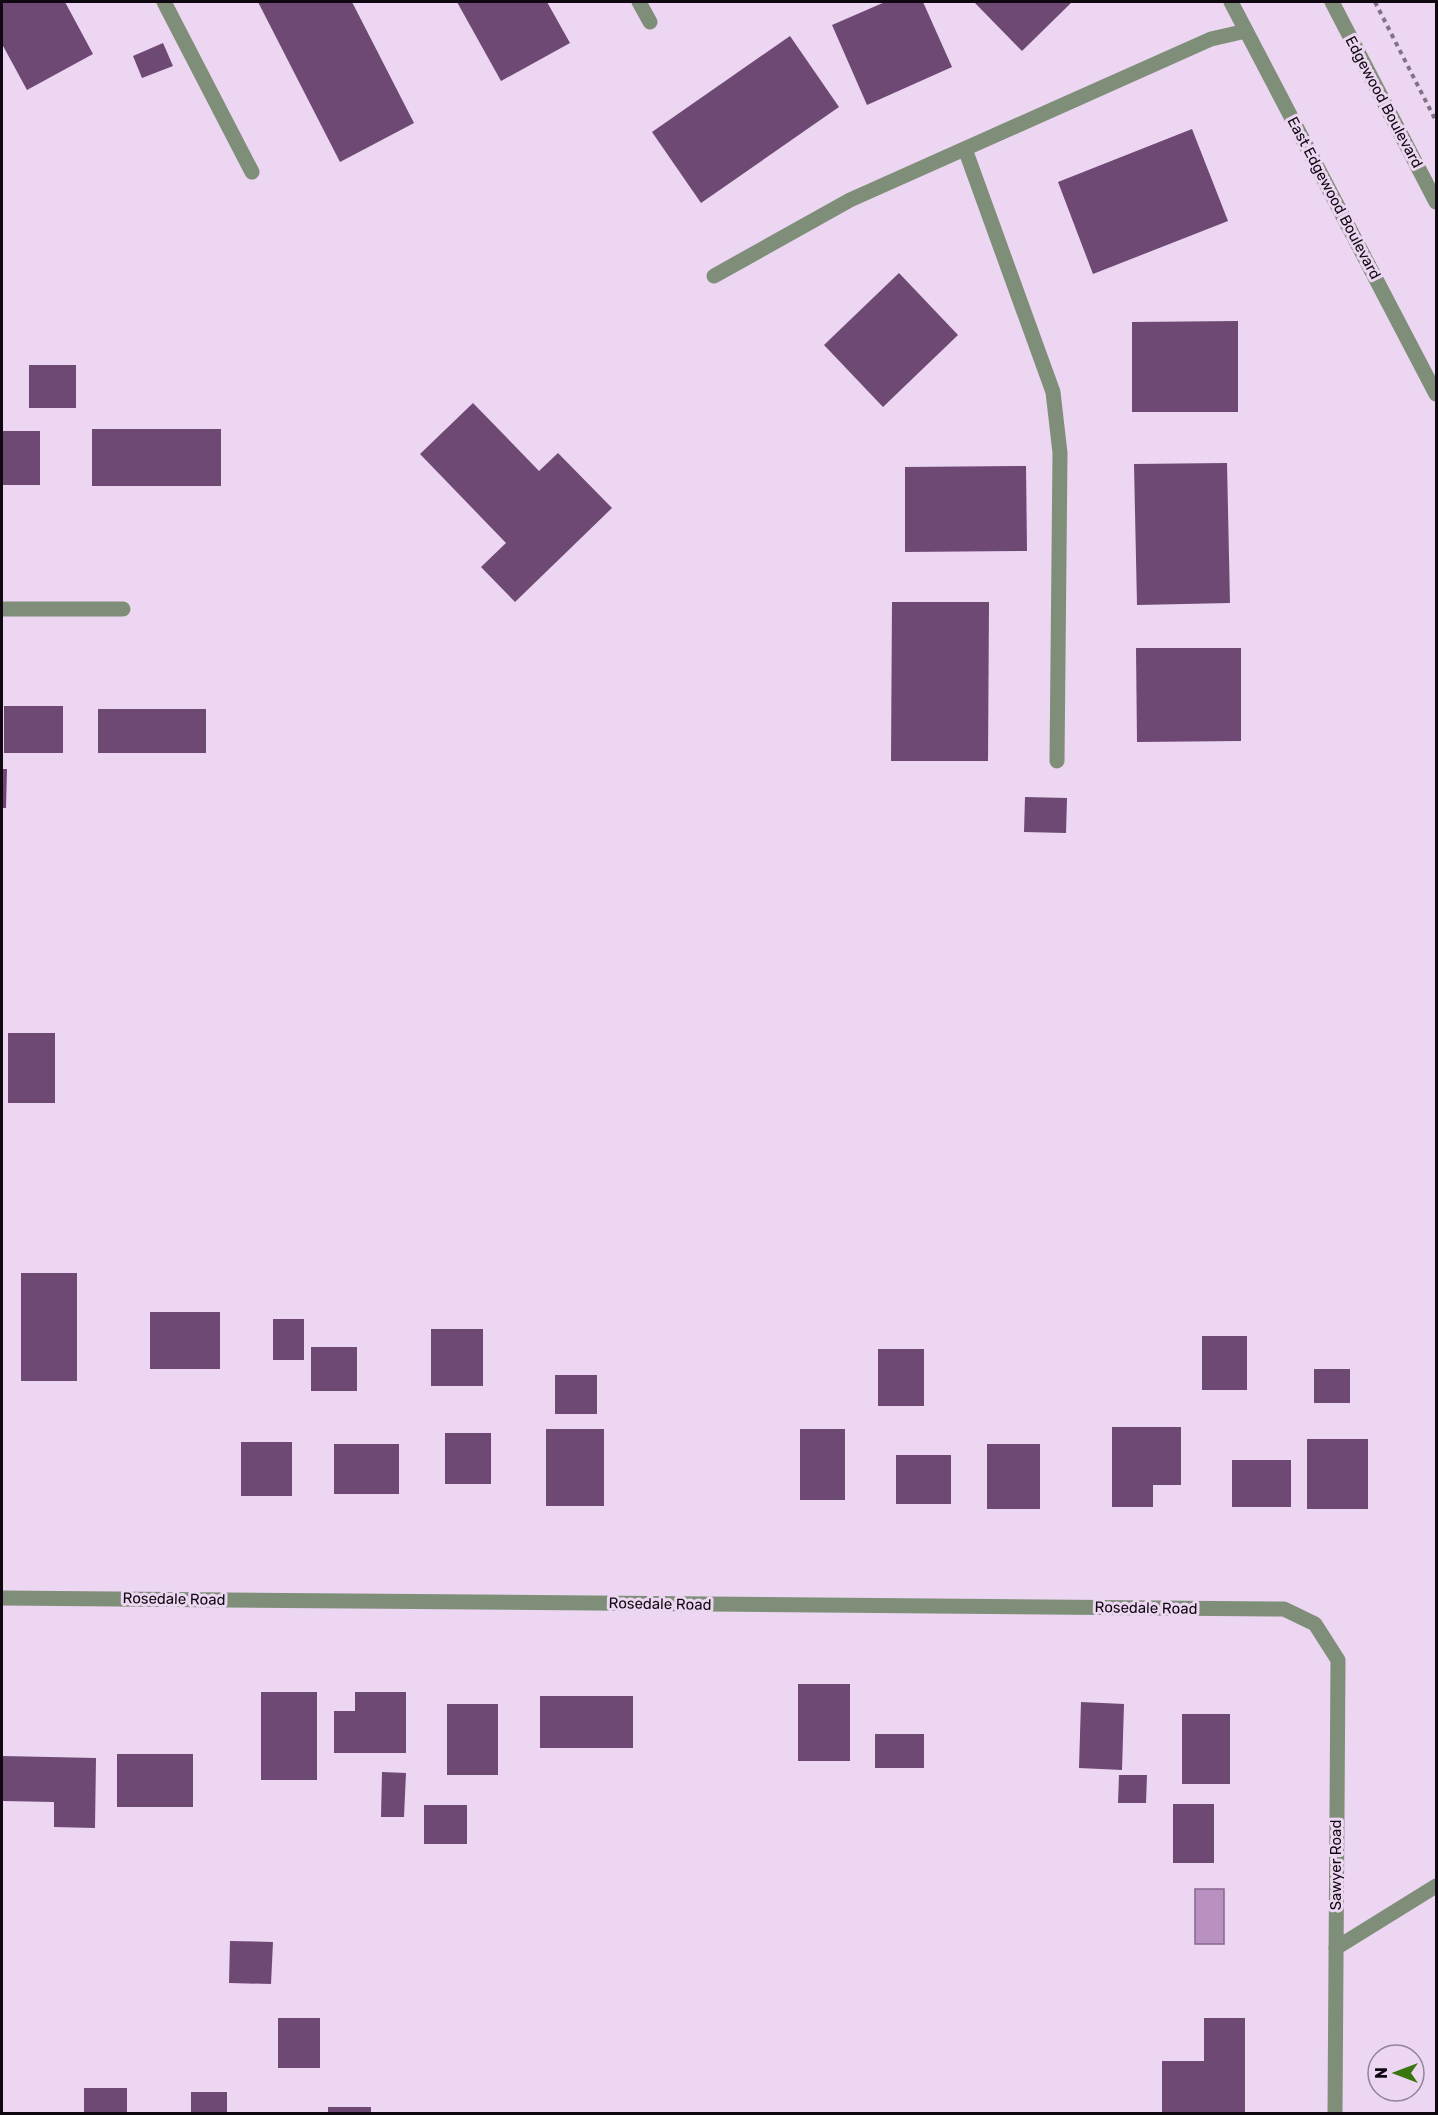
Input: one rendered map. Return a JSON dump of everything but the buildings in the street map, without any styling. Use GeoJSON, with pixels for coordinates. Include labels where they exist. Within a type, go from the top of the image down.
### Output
{"type":"FeatureCollection","features":[{"type":"Feature","properties":{"kind":"street"},"geometry":{"type":"LineString","coordinates":[[164,2],[252,172]]}},
{"type":"Feature","properties":{"kind":"street"},"geometry":{"type":"LineString","coordinates":[[639,2],[650,22]]}},
{"type":"Feature","properties":{"kind":"street","name":"East Edgewood Boulevard"},"geometry":{"type":"LineString","coordinates":[[1231,2],[1437,394]]}},
{"type":"Feature","properties":{"kind":"street","name":"Edgewood Boulevard"},"geometry":{"type":"LineString","coordinates":[[1332,2],[1437,202]]}},
{"type":"Feature","properties":{"kind":"street"},"geometry":{"type":"LineString","coordinates":[[714,276],[850,200],[1211,39],[1246,31]]}},
{"type":"Feature","properties":{"kind":"street"},"geometry":{"type":"LineString","coordinates":[[965,149],[1053,392],[1060,453],[1057,761]]}},
{"type":"Feature","properties":{"kind":"street"},"geometry":{"type":"LineString","coordinates":[[2,609],[123,609]]}},
{"type":"Feature","properties":{"kind":"street","name":"Rosedale Road"},"geometry":{"type":"LineString","coordinates":[[2,1598],[1284,1609],[1315,1624]]}},
{"type":"Feature","properties":{"kind":"street","name":"Sawyer Road"},"geometry":{"type":"LineString","coordinates":[[1315,1624],[1338,1660],[1335,2114]]}},
{"type":"Feature","properties":{"kind":"street"},"geometry":{"type":"LineString","coordinates":[[1336,1948],[1437,1886]]}},
{"type":"Feature","properties":{"kind":"path"},"geometry":{"type":"LineString","coordinates":[[1375,2],[1437,121]]}},
{"type":"Feature","properties":{"kind":"shaded area"},"geometry":{"type":"Polygon","coordinates":[[[1195,1889],[1224,1889],[1224,1944],[1195,1944],[1195,1889]]]}}]}
